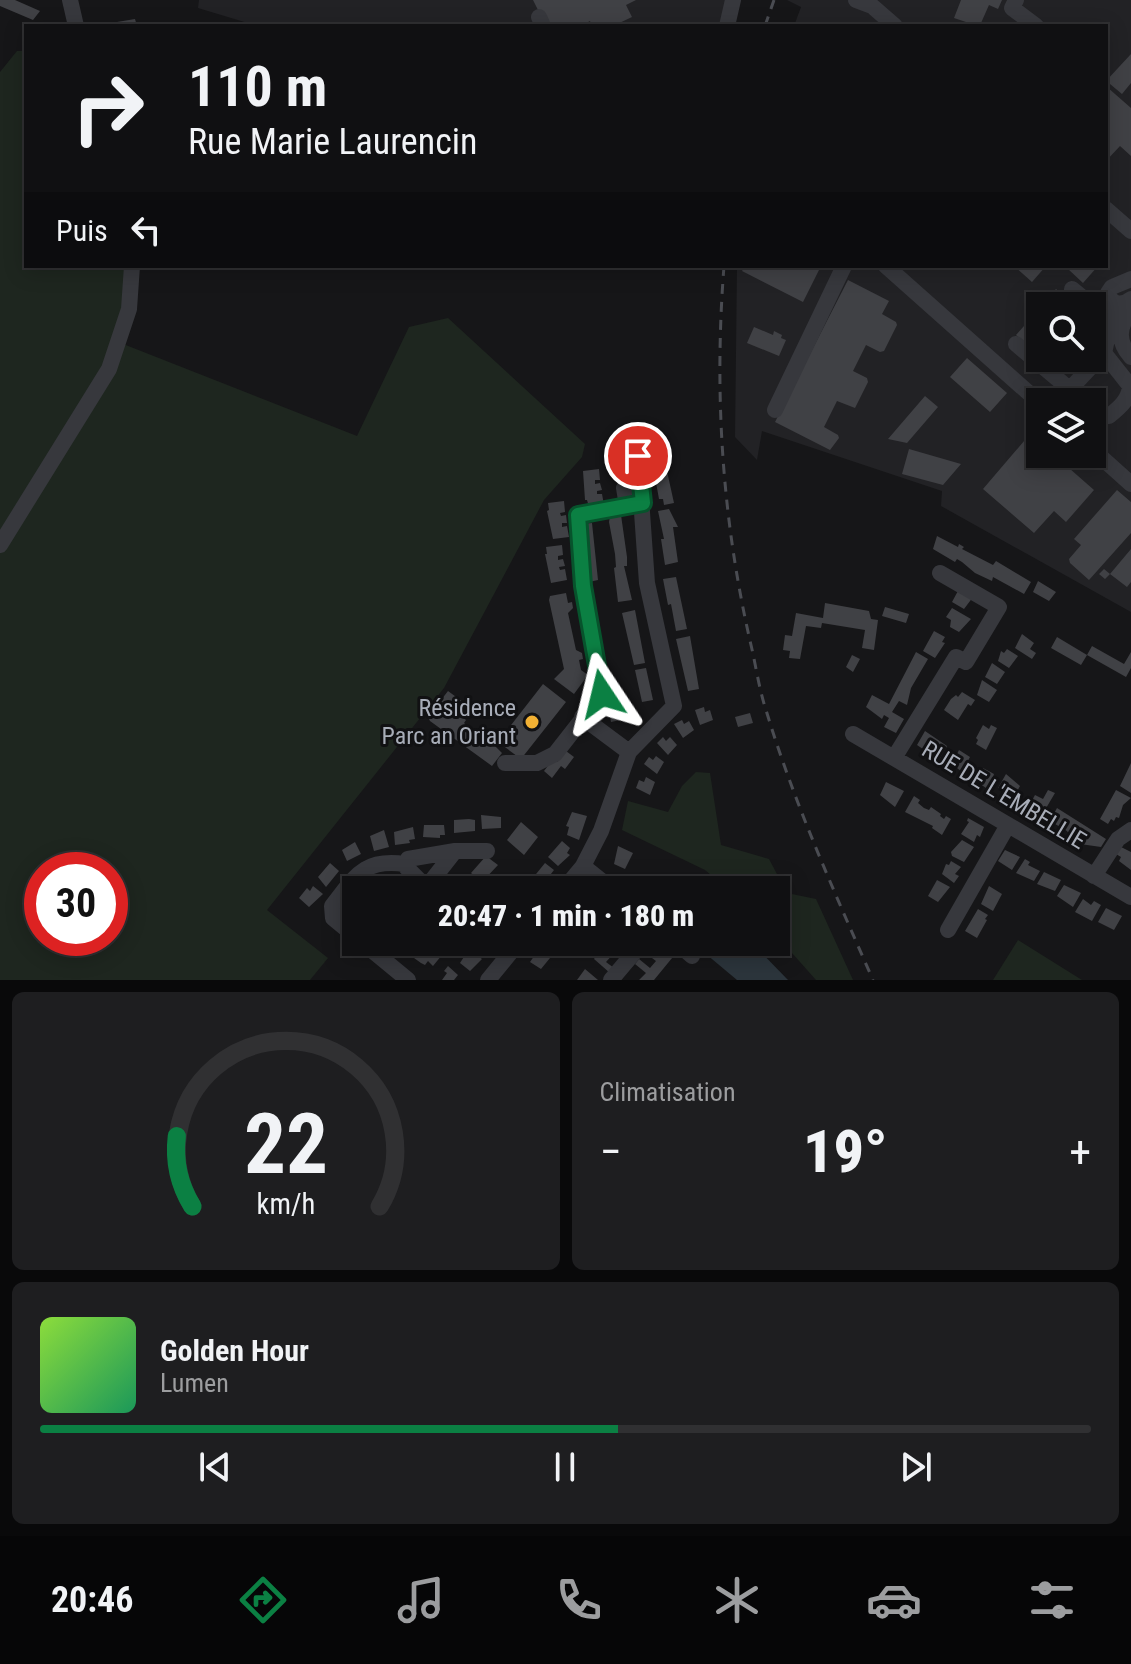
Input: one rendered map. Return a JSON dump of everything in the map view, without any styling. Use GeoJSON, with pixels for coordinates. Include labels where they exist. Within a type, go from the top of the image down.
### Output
{"type":"FeatureCollection","features":[{"type":"Feature","properties":{"kind":"street"},"geometry":{"type":"LineString","coordinates":[[70,0],[76,24]]}},
{"type":"Feature","properties":{"kind":"street"},"geometry":{"type":"LineString","coordinates":[[727,24],[733,0]]}},
{"type":"Feature","properties":{"kind":"street"},"geometry":{"type":"LineString","coordinates":[[1016,0],[1012,8],[1033,24]]}},
{"type":"Feature","properties":{"kind":"street"},"geometry":{"type":"LineString","coordinates":[[868,2],[893,24]]}},
{"type":"Feature","properties":{"kind":"street"},"geometry":{"type":"LineString","coordinates":[[1108,213],[1131,231]]}},
{"type":"Feature","properties":{"kind":"street"},"geometry":{"type":"LineString","coordinates":[[0,545],[109,369],[129,309],[132,268]]}},
{"type":"Feature","properties":{"kind":"street"},"geometry":{"type":"LineString","coordinates":[[775,410],[843,268]]}},
{"type":"Feature","properties":{"kind":"street"},"geometry":{"type":"LineString","coordinates":[[888,268],[1026,391]]}},
{"type":"Feature","properties":{"kind":"street"},"geometry":{"type":"LineString","coordinates":[[1106,344],[1111,321],[1123,301],[1110,300],[1108,293],[1112,287],[1131,279]]}},
{"type":"Feature","properties":{"kind":"street"},"geometry":{"type":"LineString","coordinates":[[1072,289],[1111,321]]}},
{"type":"Feature","properties":{"kind":"street"},"geometry":{"type":"LineString","coordinates":[[1131,311],[1119,329],[1120,339],[1131,357]]}},
{"type":"Feature","properties":{"kind":"street"},"geometry":{"type":"LineString","coordinates":[[1016,344],[1069,388]]}},
{"type":"Feature","properties":{"kind":"street"},"geometry":{"type":"LineString","coordinates":[[1106,356],[1130,386],[1130,391],[1121,406],[1106,415]]}},
{"type":"Feature","properties":{"kind":"street"},"geometry":{"type":"LineString","coordinates":[[1071,388],[1086,372]]}},
{"type":"Feature","properties":{"kind":"street"},"geometry":{"type":"LineString","coordinates":[[575,876],[601,831],[629,752],[674,706],[647,583],[638,508],[624,488],[641,484],[638,456]]}},
{"type":"Feature","properties":{"kind":"street"},"geometry":{"type":"LineString","coordinates":[[1106,462],[1131,484]]}},
{"type":"Feature","properties":{"kind":"street"},"geometry":{"type":"LineString","coordinates":[[505,763],[537,763],[555,754],[602,694],[583,586],[578,515],[638,508]]}},
{"type":"Feature","properties":{"kind":"street"},"geometry":{"type":"LineString","coordinates":[[894,758],[956,657],[966,662],[999,607],[940,573]]}},
{"type":"Feature","properties":{"kind":"street"},"geometry":{"type":"LineString","coordinates":[[582,717],[629,752]]}},
{"type":"Feature","properties":{"kind":"street","name":"RUE DE L'EMBELLIE"},"geometry":{"type":"LineString","coordinates":[[853,734],[1131,897]]}},
{"type":"Feature","properties":{"kind":"street"},"geometry":{"type":"LineString","coordinates":[[948,930],[1008,825]]}},
{"type":"Feature","properties":{"kind":"street"},"geometry":{"type":"LineString","coordinates":[[1094,876],[1118,839],[1131,830]]}},
{"type":"Feature","properties":{"kind":"street"},"geometry":{"type":"LineString","coordinates":[[405,864],[423,884],[429,884],[455,851]]}},
{"type":"Feature","properties":{"kind":"street"},"geometry":{"type":"LineString","coordinates":[[405,864],[408,859],[455,851],[487,851]]}},
{"type":"Feature","properties":{"kind":"street"},"geometry":{"type":"LineString","coordinates":[[356,876],[361,870],[392,862],[405,864]]}},
{"type":"Feature","properties":{"kind":"street"},"geometry":{"type":"LineString","coordinates":[[583,866],[596,876]]}},
{"type":"Feature","properties":{"kind":"street"},"geometry":{"type":"LineString","coordinates":[[342,894],[332,906],[333,918],[342,925]]}},
{"type":"Feature","properties":{"kind":"street"},"geometry":{"type":"LineString","coordinates":[[379,956],[408,980]]}},
{"type":"Feature","properties":{"kind":"street"},"geometry":{"type":"LineString","coordinates":[[488,980],[508,956]]}},
{"type":"Feature","properties":{"kind":"street"},"geometry":{"type":"LineString","coordinates":[[611,980],[631,956]]}},
{"type":"Feature","properties":{"kind":"shaded area"},"geometry":{"type":"Polygon","coordinates":[[[199,0],[740,0],[734,24],[251,24],[198,8],[199,0]]]}},
{"type":"Feature","properties":{"kind":"shaded area"},"geometry":{"type":"Polygon","coordinates":[[[787,0],[1131,0],[1131,612],[941,506],[942,491],[762,431],[757,460],[735,437],[737,268],[1108,268],[1108,24],[795,24],[801,7],[787,0]]]}},
{"type":"Feature","properties":{"kind":"shaded area"},"geometry":{"type":"Polygon","coordinates":[[[17,51],[24,51],[24,268],[126,268],[124,310],[113,340],[357,436],[409,327],[448,318],[585,444],[582,457],[544,500],[444,688],[267,910],[328,958],[310,980],[0,980],[0,72],[17,51]]]}},
{"type":"Feature","properties":{"kind":"shaded area"},"geometry":{"type":"Polygon","coordinates":[[[696,772],[710,773],[721,845],[769,859],[778,876],[712,876],[622,830],[628,801],[668,812],[682,786],[696,772]]]}},
{"type":"Feature","properties":{"kind":"shaded area"},"geometry":{"type":"Polygon","coordinates":[[[790,894],[816,899],[853,980],[816,980],[790,951],[790,894]]]}},
{"type":"Feature","properties":{"kind":"shaded area"},"geometry":{"type":"Polygon","coordinates":[[[1018,940],[1082,980],[993,980],[1018,940]]]}},
{"type":"Feature","properties":{"kind":"shaded area"},"geometry":{"type":"Polygon","coordinates":[[[708,956],[765,956],[788,980],[737,980],[708,956]]]}},
{"type":"Feature","properties":{"kind":"building"},"geometry":{"type":"Polygon","coordinates":[[[0,0],[15,0],[40,11],[33,20],[0,6],[0,0]]]}},
{"type":"Feature","properties":{"kind":"building"},"geometry":{"type":"Polygon","coordinates":[[[533,0],[636,0],[626,5],[632,17],[617,24],[591,24],[590,21],[584,24],[545,24],[533,0]]]}},
{"type":"Feature","properties":{"kind":"building"},"geometry":{"type":"Polygon","coordinates":[[[961,0],[1002,0],[998,9],[989,5],[982,24],[966,24],[954,18],[961,0]]]}},
{"type":"Feature","properties":{"kind":"building"},"geometry":{"type":"Polygon","coordinates":[[[135,19],[136,24],[118,24],[135,19]]]}},
{"type":"Feature","properties":{"kind":"building"},"geometry":{"type":"Polygon","coordinates":[[[1131,54],[1131,83],[1122,94],[1110,84],[1108,86],[1108,79],[1131,54]]]}},
{"type":"Feature","properties":{"kind":"building"},"geometry":{"type":"Polygon","coordinates":[[[1108,88],[1131,108],[1131,156],[1120,146],[1108,159],[1108,88]]]}},
{"type":"Feature","properties":{"kind":"building"},"geometry":{"type":"Polygon","coordinates":[[[744,268],[820,268],[803,302],[742,271],[744,268]]]}},
{"type":"Feature","properties":{"kind":"building"},"geometry":{"type":"Polygon","coordinates":[[[1016,268],[1044,268],[1032,282],[1016,268]]]}},
{"type":"Feature","properties":{"kind":"building"},"geometry":{"type":"Polygon","coordinates":[[[1069,268],[1096,268],[1083,283],[1069,268]]]}},
{"type":"Feature","properties":{"kind":"building"},"geometry":{"type":"Polygon","coordinates":[[[848,280],[889,301],[882,314],[897,325],[884,351],[866,345],[853,371],[867,378],[868,382],[855,408],[837,401],[824,427],[839,438],[830,450],[775,422],[848,280]]]}},
{"type":"Feature","properties":{"kind":"building"},"geometry":{"type":"Polygon","coordinates":[[[1026,324],[1026,344],[1016,335],[1026,324]]]}},
{"type":"Feature","properties":{"kind":"building"},"geometry":{"type":"Polygon","coordinates":[[[754,327],[773,335],[774,331],[782,335],[781,338],[786,340],[779,356],[747,343],[754,327]]]}},
{"type":"Feature","properties":{"kind":"building"},"geometry":{"type":"Polygon","coordinates":[[[967,358],[1007,393],[990,412],[950,377],[967,358]]]}},
{"type":"Feature","properties":{"kind":"building"},"geometry":{"type":"Polygon","coordinates":[[[925,396],[938,407],[907,443],[888,439],[925,396]]]}},
{"type":"Feature","properties":{"kind":"building"},"geometry":{"type":"Polygon","coordinates":[[[1026,439],[1026,468],[1069,468],[1094,490],[1066,522],[1054,511],[1034,533],[983,489],[1026,439]]]}},
{"type":"Feature","properties":{"kind":"building"},"geometry":{"type":"Polygon","coordinates":[[[909,449],[961,464],[943,485],[902,474],[909,449]]]}},
{"type":"Feature","properties":{"kind":"building"},"geometry":{"type":"Polygon","coordinates":[[[663,453],[674,503],[664,505],[663,499],[659,499],[651,455],[663,453]]]}},
{"type":"Feature","properties":{"kind":"building"},"geometry":{"type":"Polygon","coordinates":[[[626,463],[628,474],[612,477],[610,464],[626,463]]]}},
{"type":"Feature","properties":{"kind":"building"},"geometry":{"type":"Polygon","coordinates":[[[599,469],[600,480],[595,480],[595,484],[600,483],[602,490],[597,494],[602,494],[604,505],[589,507],[585,500],[583,471],[599,469]]]}},
{"type":"Feature","properties":{"kind":"building"},"geometry":{"type":"Polygon","coordinates":[[[1117,490],[1131,502],[1131,533],[1089,580],[1070,563],[1069,559],[1081,545],[1074,539],[1117,490]]]}},
{"type":"Feature","properties":{"kind":"building"},"geometry":{"type":"Polygon","coordinates":[[[564,501],[565,512],[560,513],[561,516],[566,515],[567,523],[562,523],[562,527],[567,526],[569,537],[553,539],[548,503],[564,501]]]}},
{"type":"Feature","properties":{"kind":"building"},"geometry":{"type":"Polygon","coordinates":[[[669,509],[678,527],[673,527],[678,562],[665,565],[658,511],[669,509]]]}},
{"type":"Feature","properties":{"kind":"building"},"geometry":{"type":"Polygon","coordinates":[[[621,515],[627,557],[627,566],[624,566],[632,600],[618,602],[609,522],[610,516],[621,515]]]}},
{"type":"Feature","properties":{"kind":"building"},"geometry":{"type":"Polygon","coordinates":[[[592,523],[598,580],[589,582],[582,524],[592,523]]]}},
{"type":"Feature","properties":{"kind":"building"},"geometry":{"type":"Polygon","coordinates":[[[937,536],[958,547],[959,544],[964,547],[962,549],[993,565],[996,561],[1031,582],[1024,594],[993,577],[992,581],[975,573],[957,559],[955,562],[933,549],[937,536]]]}},
{"type":"Feature","properties":{"kind":"building"},"geometry":{"type":"Polygon","coordinates":[[[562,545],[563,555],[558,556],[558,560],[563,559],[565,566],[559,567],[560,570],[565,569],[567,580],[551,583],[546,547],[562,545]]]}},
{"type":"Feature","properties":{"kind":"building"},"geometry":{"type":"Polygon","coordinates":[[[1131,549],[1131,582],[1127,587],[1110,574],[1131,549]]]}},
{"type":"Feature","properties":{"kind":"building"},"geometry":{"type":"Polygon","coordinates":[[[1104,569],[1110,574],[1105,579],[1099,574],[1104,569]]]}},
{"type":"Feature","properties":{"kind":"building"},"geometry":{"type":"Polygon","coordinates":[[[676,577],[687,629],[676,631],[663,579],[676,577]]]}},
{"type":"Feature","properties":{"kind":"building"},"geometry":{"type":"Polygon","coordinates":[[[1038,581],[1056,592],[1049,601],[1033,592],[1038,581]]]}},
{"type":"Feature","properties":{"kind":"building"},"geometry":{"type":"Polygon","coordinates":[[[959,589],[973,597],[964,609],[952,602],[959,589]]]}},
{"type":"Feature","properties":{"kind":"building"},"geometry":{"type":"Polygon","coordinates":[[[566,593],[568,603],[572,602],[573,608],[568,613],[576,650],[582,653],[583,659],[579,660],[581,670],[588,675],[574,694],[554,679],[564,669],[549,600],[550,596],[566,593]]]}},
{"type":"Feature","properties":{"kind":"building"},"geometry":{"type":"Polygon","coordinates":[[[825,603],[869,611],[871,619],[878,620],[874,650],[862,648],[865,630],[822,623],[821,628],[806,626],[800,659],[789,658],[790,651],[783,650],[785,635],[792,636],[796,613],[823,618],[825,603]]]}},
{"type":"Feature","properties":{"kind":"building"},"geometry":{"type":"Polygon","coordinates":[[[885,607],[909,614],[906,623],[882,616],[885,607]]]}},
{"type":"Feature","properties":{"kind":"building"},"geometry":{"type":"Polygon","coordinates":[[[952,608],[971,619],[959,632],[950,627],[951,620],[946,617],[952,608]]]}},
{"type":"Feature","properties":{"kind":"building"},"geometry":{"type":"Polygon","coordinates":[[[635,610],[645,663],[634,665],[622,613],[635,610]]]}},
{"type":"Feature","properties":{"kind":"building"},"geometry":{"type":"Polygon","coordinates":[[[934,631],[945,637],[942,642],[945,643],[935,658],[923,651],[934,631]]]}},
{"type":"Feature","properties":{"kind":"building"},"geometry":{"type":"Polygon","coordinates":[[[1022,634],[1034,643],[1030,649],[1036,653],[1032,659],[1015,648],[1022,634]]]}},
{"type":"Feature","properties":{"kind":"building"},"geometry":{"type":"Polygon","coordinates":[[[690,636],[699,689],[688,691],[676,639],[690,636]]]}},
{"type":"Feature","properties":{"kind":"building"},"geometry":{"type":"Polygon","coordinates":[[[1057,637],[1087,655],[1081,665],[1051,648],[1057,637]]]}},
{"type":"Feature","properties":{"kind":"building"},"geometry":{"type":"Polygon","coordinates":[[[1092,646],[1124,664],[1131,652],[1131,668],[1126,677],[1087,655],[1092,646]]]}},
{"type":"Feature","properties":{"kind":"building"},"geometry":{"type":"Polygon","coordinates":[[[1007,649],[1018,656],[1009,668],[998,661],[1001,651],[1004,653],[1007,649]]]}},
{"type":"Feature","properties":{"kind":"building"},"geometry":{"type":"Polygon","coordinates":[[[916,652],[928,659],[911,688],[907,705],[899,701],[892,712],[904,719],[896,733],[884,727],[889,718],[884,715],[882,719],[866,707],[872,695],[889,704],[916,652]]]}},
{"type":"Feature","properties":{"kind":"building"},"geometry":{"type":"Polygon","coordinates":[[[852,655],[860,659],[853,672],[846,667],[852,655]]]}},
{"type":"Feature","properties":{"kind":"building"},"geometry":{"type":"Polygon","coordinates":[[[992,663],[1005,672],[997,684],[985,677],[992,663]]]}},
{"type":"Feature","properties":{"kind":"building"},"geometry":{"type":"Polygon","coordinates":[[[646,668],[653,700],[642,702],[635,670],[646,668]]]}},
{"type":"Feature","properties":{"kind":"building"},"geometry":{"type":"Polygon","coordinates":[[[982,680],[997,690],[989,702],[977,695],[982,680]]]}},
{"type":"Feature","properties":{"kind":"building","name":"Résidence Parc an Oriant"},"geometry":{"type":"Polygon","coordinates":[[[543,684],[566,702],[521,759],[498,742],[543,684]]]}},
{"type":"Feature","properties":{"kind":"building"},"geometry":{"type":"Polygon","coordinates":[[[448,691],[463,702],[452,716],[461,716],[466,720],[464,723],[485,742],[489,740],[502,753],[492,766],[430,721],[428,717],[448,691]]]}},
{"type":"Feature","properties":{"kind":"building"},"geometry":{"type":"Polygon","coordinates":[[[962,692],[975,700],[971,706],[968,704],[958,720],[944,710],[951,699],[962,692]]]}},
{"type":"Feature","properties":{"kind":"building"},"geometry":{"type":"Polygon","coordinates":[[[617,703],[620,720],[611,722],[608,705],[617,703]]]}},
{"type":"Feature","properties":{"kind":"building"},"geometry":{"type":"Polygon","coordinates":[[[704,707],[705,712],[710,710],[713,720],[700,725],[695,710],[704,707]]]}},
{"type":"Feature","properties":{"kind":"building"},"geometry":{"type":"Polygon","coordinates":[[[750,713],[753,723],[738,727],[735,717],[750,713]]]}},
{"type":"Feature","properties":{"kind":"building"},"geometry":{"type":"Polygon","coordinates":[[[682,720],[684,724],[689,721],[694,730],[683,738],[674,724],[682,720]]]}},
{"type":"Feature","properties":{"kind":"building"},"geometry":{"type":"Polygon","coordinates":[[[983,725],[989,729],[991,725],[997,728],[986,750],[976,744],[983,725]]]}},
{"type":"Feature","properties":{"kind":"building"},"geometry":{"type":"Polygon","coordinates":[[[925,731],[947,746],[939,760],[917,745],[925,731]]]}},
{"type":"Feature","properties":{"kind":"building"},"geometry":{"type":"Polygon","coordinates":[[[663,737],[666,741],[670,737],[677,745],[668,755],[657,743],[663,737]]]}},
{"type":"Feature","properties":{"kind":"building"},"geometry":{"type":"Polygon","coordinates":[[[959,750],[970,757],[962,772],[952,764],[959,750]]]}},
{"type":"Feature","properties":{"kind":"building"},"geometry":{"type":"Polygon","coordinates":[[[566,751],[574,757],[565,769],[561,766],[552,778],[544,771],[553,759],[557,762],[566,751]]]}},
{"type":"Feature","properties":{"kind":"building"},"geometry":{"type":"Polygon","coordinates":[[[656,756],[664,762],[657,774],[644,764],[649,757],[653,760],[656,756]]]}},
{"type":"Feature","properties":{"kind":"building"},"geometry":{"type":"Polygon","coordinates":[[[1131,763],[1131,793],[1120,786],[1131,763]]]}},
{"type":"Feature","properties":{"kind":"building"},"geometry":{"type":"Polygon","coordinates":[[[983,768],[997,779],[992,788],[986,788],[976,781],[983,768]]]}},
{"type":"Feature","properties":{"kind":"building"},"geometry":{"type":"Polygon","coordinates":[[[1006,774],[1020,786],[1014,797],[1002,794],[1004,791],[998,788],[1006,774]]]}},
{"type":"Feature","properties":{"kind":"building"},"geometry":{"type":"Polygon","coordinates":[[[646,777],[655,782],[650,795],[636,788],[639,780],[644,782],[646,777]]]}},
{"type":"Feature","properties":{"kind":"building"},"geometry":{"type":"Polygon","coordinates":[[[886,782],[904,791],[895,807],[880,795],[886,782]]]}},
{"type":"Feature","properties":{"kind":"building"},"geometry":{"type":"Polygon","coordinates":[[[1048,790],[1055,793],[1042,815],[1029,806],[1035,795],[1043,799],[1048,790]]]}},
{"type":"Feature","properties":{"kind":"building"},"geometry":{"type":"Polygon","coordinates":[[[1116,790],[1131,798],[1123,805],[1119,818],[1111,819],[1108,824],[1100,819],[1116,790]]]}},
{"type":"Feature","properties":{"kind":"building"},"geometry":{"type":"Polygon","coordinates":[[[914,796],[924,808],[929,810],[931,807],[944,819],[946,816],[951,819],[942,835],[933,826],[905,812],[914,796]]]}},
{"type":"Feature","properties":{"kind":"building"},"geometry":{"type":"Polygon","coordinates":[[[1057,808],[1106,839],[1101,847],[1080,844],[1067,831],[1050,821],[1057,808]]]}},
{"type":"Feature","properties":{"kind":"building"},"geometry":{"type":"Polygon","coordinates":[[[572,812],[587,816],[579,840],[567,835],[569,827],[566,826],[572,812]]]}},
{"type":"Feature","properties":{"kind":"building"},"geometry":{"type":"Polygon","coordinates":[[[481,815],[501,817],[501,828],[482,829],[481,815]]]}},
{"type":"Feature","properties":{"kind":"building"},"geometry":{"type":"Polygon","coordinates":[[[968,818],[984,827],[974,842],[961,834],[969,822],[968,818]]]}},
{"type":"Feature","properties":{"kind":"building"},"geometry":{"type":"Polygon","coordinates":[[[454,820],[475,820],[475,831],[454,833],[454,820]]]}},
{"type":"Feature","properties":{"kind":"building"},"geometry":{"type":"Polygon","coordinates":[[[521,822],[538,837],[524,855],[507,840],[521,822]]]}},
{"type":"Feature","properties":{"kind":"building"},"geometry":{"type":"Polygon","coordinates":[[[424,825],[444,825],[445,835],[440,835],[440,838],[423,837],[424,825]]]}},
{"type":"Feature","properties":{"kind":"building"},"geometry":{"type":"Polygon","coordinates":[[[413,827],[415,839],[395,845],[394,832],[413,827]]]}},
{"type":"Feature","properties":{"kind":"building"},"geometry":{"type":"Polygon","coordinates":[[[384,830],[389,847],[374,851],[370,836],[384,830]]]}},
{"type":"Feature","properties":{"kind":"building"},"geometry":{"type":"Polygon","coordinates":[[[962,840],[974,847],[964,862],[952,856],[951,852],[962,840]]]}},
{"type":"Feature","properties":{"kind":"building"},"geometry":{"type":"Polygon","coordinates":[[[562,841],[570,848],[567,853],[570,855],[558,866],[548,857],[562,841]]]}},
{"type":"Feature","properties":{"kind":"building"},"geometry":{"type":"Polygon","coordinates":[[[355,842],[361,854],[347,861],[342,850],[355,842]]]}},
{"type":"Feature","properties":{"kind":"building"},"geometry":{"type":"Polygon","coordinates":[[[618,846],[633,853],[625,869],[614,864],[618,846]]]}},
{"type":"Feature","properties":{"kind":"building"},"geometry":{"type":"Polygon","coordinates":[[[1121,847],[1131,852],[1131,870],[1119,861],[1121,857],[1116,854],[1121,847]]]}},
{"type":"Feature","properties":{"kind":"building"},"geometry":{"type":"Polygon","coordinates":[[[1005,850],[1020,857],[1012,870],[998,861],[1005,850]]]}},
{"type":"Feature","properties":{"kind":"building"},"geometry":{"type":"Polygon","coordinates":[[[486,856],[498,865],[488,876],[471,873],[486,856]]]}},
{"type":"Feature","properties":{"kind":"building"},"geometry":{"type":"Polygon","coordinates":[[[1025,859],[1030,862],[1028,865],[1040,871],[1034,881],[1016,873],[1025,859]]]}},
{"type":"Feature","properties":{"kind":"building"},"geometry":{"type":"Polygon","coordinates":[[[951,861],[961,867],[955,874],[959,876],[954,883],[942,874],[946,864],[949,865],[951,861]]]}},
{"type":"Feature","properties":{"kind":"building"},"geometry":{"type":"Polygon","coordinates":[[[330,863],[339,871],[326,887],[318,877],[330,863]]]}},
{"type":"Feature","properties":{"kind":"building"},"geometry":{"type":"Polygon","coordinates":[[[545,863],[554,870],[549,876],[534,876],[545,863]]]}},
{"type":"Feature","properties":{"kind":"building"},"geometry":{"type":"Polygon","coordinates":[[[1044,872],[1061,880],[1055,891],[1037,884],[1044,872]]]}},
{"type":"Feature","properties":{"kind":"building"},"geometry":{"type":"Polygon","coordinates":[[[937,880],[950,887],[938,902],[928,896],[937,880]]]}},
{"type":"Feature","properties":{"kind":"building"},"geometry":{"type":"Polygon","coordinates":[[[1064,885],[1081,893],[1073,907],[1057,896],[1064,885]]]}},
{"type":"Feature","properties":{"kind":"building"},"geometry":{"type":"Polygon","coordinates":[[[313,886],[323,894],[309,907],[299,898],[313,886]]]}},
{"type":"Feature","properties":{"kind":"building"},"geometry":{"type":"Polygon","coordinates":[[[989,886],[1002,894],[993,911],[981,904],[989,886]]]}},
{"type":"Feature","properties":{"kind":"building"},"geometry":{"type":"Polygon","coordinates":[[[1083,899],[1091,905],[1094,901],[1101,905],[1092,921],[1075,912],[1083,899]]]}},
{"type":"Feature","properties":{"kind":"building"},"geometry":{"type":"Polygon","coordinates":[[[1106,908],[1122,916],[1114,930],[1098,922],[1106,908]]]}},
{"type":"Feature","properties":{"kind":"building"},"geometry":{"type":"Polygon","coordinates":[[[978,909],[988,915],[977,938],[965,931],[978,909]]]}},
{"type":"Feature","properties":{"kind":"building"},"geometry":{"type":"Polygon","coordinates":[[[441,956],[433,966],[428,961],[425,965],[414,958],[441,956]]]}},
{"type":"Feature","properties":{"kind":"building"},"geometry":{"type":"Polygon","coordinates":[[[464,956],[482,959],[470,971],[460,963],[464,956]]]}},
{"type":"Feature","properties":{"kind":"building"},"geometry":{"type":"Polygon","coordinates":[[[534,956],[550,958],[541,969],[530,962],[534,956]]]}},
{"type":"Feature","properties":{"kind":"building"},"geometry":{"type":"Polygon","coordinates":[[[596,956],[611,956],[606,962],[614,968],[610,973],[594,959],[596,956]]]}},
{"type":"Feature","properties":{"kind":"building"},"geometry":{"type":"Polygon","coordinates":[[[649,956],[674,956],[654,980],[639,980],[646,973],[635,964],[639,959],[650,968],[656,961],[649,956]]]}},
{"type":"Feature","properties":{"kind":"building"},"geometry":{"type":"Polygon","coordinates":[[[448,966],[458,975],[454,980],[442,980],[447,973],[444,971],[448,966]]]}},
{"type":"Feature","properties":{"kind":"building"},"geometry":{"type":"Polygon","coordinates":[[[585,969],[598,980],[577,980],[585,969]]]}},
{"type":"Feature","properties":{"kind":"railway"},"geometry":{"type":"LineString","coordinates":[[766,24],[774,0]]}},
{"type":"Feature","properties":{"kind":"railway"},"geometry":{"type":"LineString","coordinates":[[724,268],[720,361],[727,504],[741,598],[761,694],[815,846],[873,980]]}},
{"type":"Feature","properties":{"kind":"place","name":"Résidence Parc an Oriant"},"geometry":{"type":"Point","coordinates":[532,722]}},
{"type":"Feature","properties":{"kind":"route"},"geometry":{"type":"LineString","coordinates":[[602,694],[583,586],[578,515],[643,503],[638,456]]}}]}
